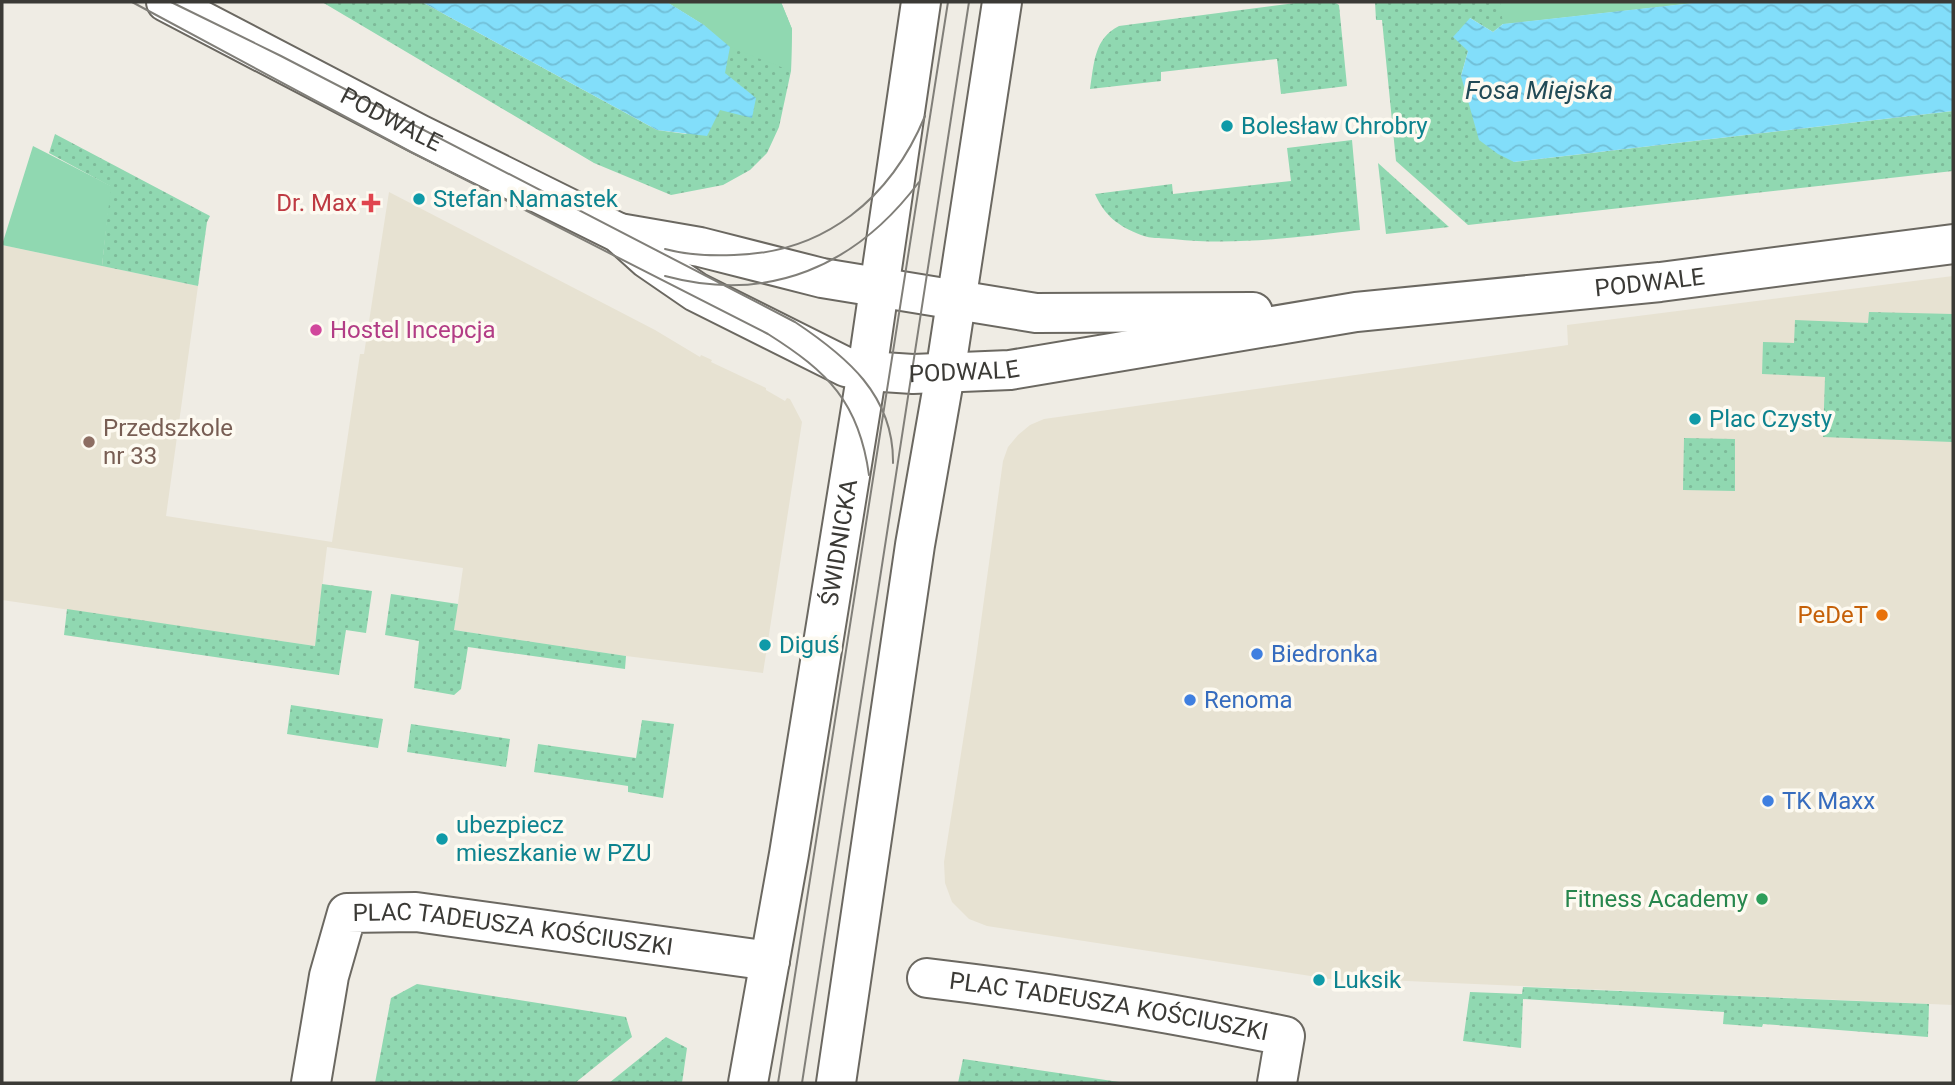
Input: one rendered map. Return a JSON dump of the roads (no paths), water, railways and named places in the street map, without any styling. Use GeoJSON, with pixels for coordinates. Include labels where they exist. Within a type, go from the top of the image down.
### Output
{"type":"FeatureCollection","features":[{"type":"Feature","properties":{"kind":"street","name":"PODWALE"},"geometry":{"type":"LineString","coordinates":[[166,2],[386,117],[619,233],[648,259],[696,292],[835,362],[867,371],[945,374],[1010,370],[1343,314],[1660,282],[1953,244]]}},
{"type":"Feature","properties":{"kind":"street","name":"ŚWIDNICKA"},"geometry":{"type":"LineString","coordinates":[[748,1083],[789,854],[867,371],[921,2]]}},
{"type":"Feature","properties":{"kind":"street"},"geometry":{"type":"LineString","coordinates":[[836,1083],[915,545],[945,374],[954,300],[1002,2]]}},
{"type":"Feature","properties":{"kind":"street","name":"PODWALE"},"geometry":{"type":"LineString","coordinates":[[619,233],[700,247],[822,278],[1036,313],[1343,314]]}},
{"type":"Feature","properties":{"kind":"street","name":"PLAC TADEUSZA KOŚCIUSZKI"},"geometry":{"type":"LineString","coordinates":[[311,1083],[329,976],[347,913],[416,912],[770,961]]}},
{"type":"Feature","properties":{"kind":"street","name":"PLAC TADEUSZA KOŚCIUSZKI"},"geometry":{"type":"LineString","coordinates":[[927,978],[1032,990],[1150,1009],[1285,1036],[1277,1083]]}},
{"type":"Feature","properties":{"kind":"water"},"geometry":{"type":"Polygon","coordinates":[[[422,2],[667,2],[704,25],[730,47],[725,73],[756,98],[752,118],[720,110],[707,136],[657,130],[422,2]]]}},
{"type":"Feature","properties":{"kind":"water","name":"Fosa Miejska"},"geometry":{"type":"Polygon","coordinates":[[[1702,2],[1953,2],[1953,111],[1514,162],[1479,140],[1461,76],[1468,51],[1453,37],[1470,18],[1493,32],[1503,24],[1702,2]]]}},
{"type":"Feature","properties":{"kind":"tram line"},"geometry":{"type":"LineString","coordinates":[[132,2],[411,152],[768,334],[808,362],[837,391],[857,428],[869,475]]}},
{"type":"Feature","properties":{"kind":"tram line"},"geometry":{"type":"LineString","coordinates":[[171,2],[281,56],[795,322],[849,364],[876,397],[891,439],[893,463]]}},
{"type":"Feature","properties":{"kind":"tram line"},"geometry":{"type":"LineString","coordinates":[[778,1083],[948,2]]}},
{"type":"Feature","properties":{"kind":"tram line"},"geometry":{"type":"LineString","coordinates":[[802,1083],[969,2]]}},
{"type":"Feature","properties":{"kind":"tram line"},"geometry":{"type":"LineString","coordinates":[[665,249],[708,255],[767,252],[797,244],[825,232],[851,216],[894,172],[925,116]]}},
{"type":"Feature","properties":{"kind":"tram line"},"geometry":{"type":"LineString","coordinates":[[665,276],[703,283],[740,285],[774,281],[807,271],[838,256],[867,236],[894,211],[919,182]]}},
{"type":"Feature","properties":{"kind":"place","name":"Bolesław Chrobry"},"geometry":{"type":"Point","coordinates":[1227,126]}},
{"type":"Feature","properties":{"kind":"place","name":"Stefan Namastek"},"geometry":{"type":"Point","coordinates":[419,199]}},
{"type":"Feature","properties":{"kind":"place","name":"Dr. Max"},"geometry":{"type":"Point","coordinates":[371,203]}},
{"type":"Feature","properties":{"kind":"place","name":"Hostel Incepcja"},"geometry":{"type":"Point","coordinates":[316,330]}},
{"type":"Feature","properties":{"kind":"place","name":"Plac Czysty"},"geometry":{"type":"Point","coordinates":[1695,419]}},
{"type":"Feature","properties":{"kind":"place","name":"Przedszkole nr 33"},"geometry":{"type":"Point","coordinates":[89,442]}},
{"type":"Feature","properties":{"kind":"place","name":"PeDeT"},"geometry":{"type":"Point","coordinates":[1882,615]}},
{"type":"Feature","properties":{"kind":"place","name":"Diguś"},"geometry":{"type":"Point","coordinates":[765,645]}},
{"type":"Feature","properties":{"kind":"place","name":"Biedronka"},"geometry":{"type":"Point","coordinates":[1257,654]}},
{"type":"Feature","properties":{"kind":"place","name":"Renoma"},"geometry":{"type":"Point","coordinates":[1190,700]}},
{"type":"Feature","properties":{"kind":"place","name":"TK Maxx"},"geometry":{"type":"Point","coordinates":[1768,801]}},
{"type":"Feature","properties":{"kind":"place","name":"ubezpiecz mieszkanie w PZU"},"geometry":{"type":"Point","coordinates":[442,839]}},
{"type":"Feature","properties":{"kind":"place","name":"Fitness Academy"},"geometry":{"type":"Point","coordinates":[1762,899]}},
{"type":"Feature","properties":{"kind":"place","name":"Luksik"},"geometry":{"type":"Point","coordinates":[1319,980]}}]}
